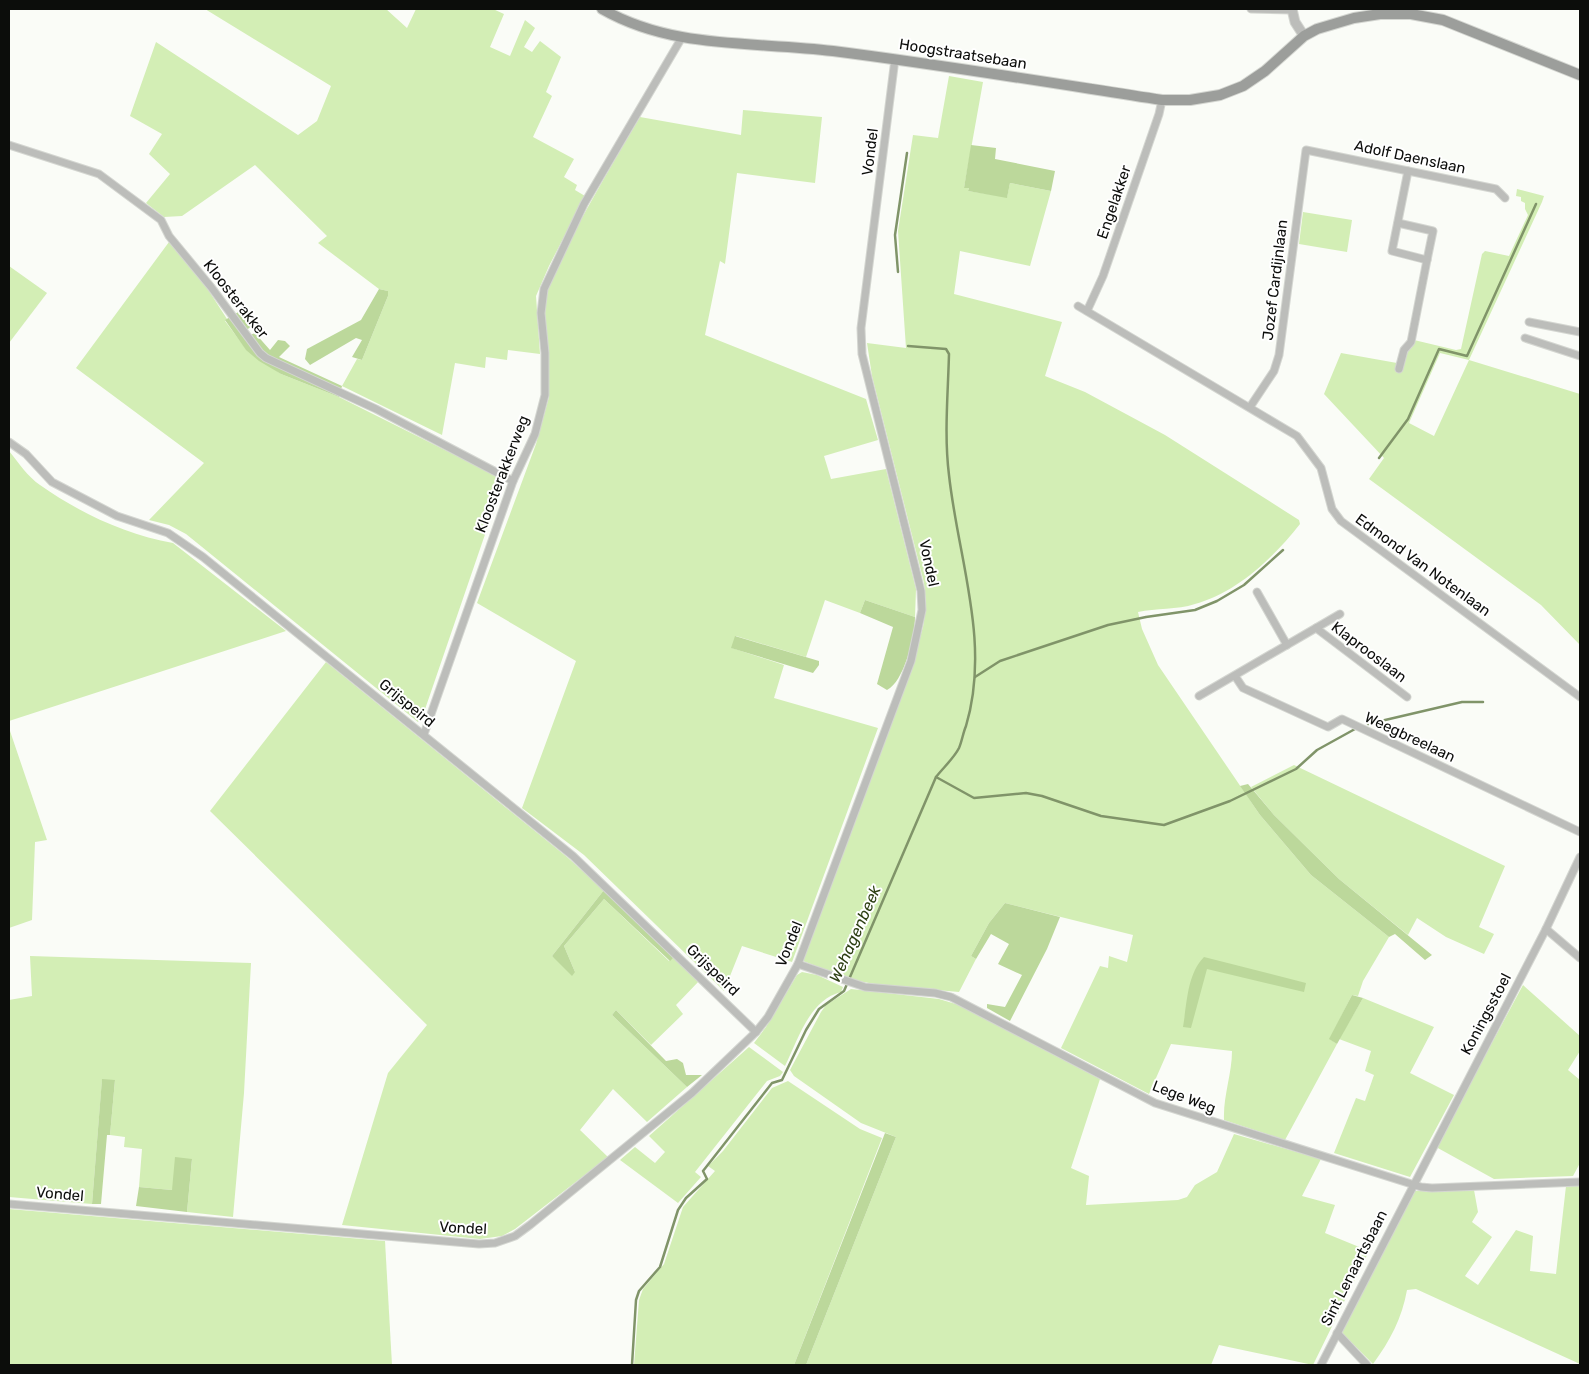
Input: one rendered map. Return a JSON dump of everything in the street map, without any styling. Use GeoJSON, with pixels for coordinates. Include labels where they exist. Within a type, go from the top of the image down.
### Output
{"type":"FeatureCollection","features":[{"type":"Feature","properties":{"kind":"main road","name":"Hoogstraatsebaan"},"geometry":{"type":"LineString","coordinates":[[602,9],[635,25],[681,39],[812,48],[1162,100],[1190,100],[1212,96],[1243,86],[1265,71],[1304,36],[1353,13],[1411,14],[1443,20],[1580,75]]}},
{"type":"Feature","properties":{"kind":"street"},"geometry":{"type":"LineString","coordinates":[[1251,9],[1292,10],[1295,22],[1304,36]]}},
{"type":"Feature","properties":{"kind":"street","name":"Kloosterakkerweg"},"geometry":{"type":"LineString","coordinates":[[424,734],[513,481],[535,434],[544,394],[545,360],[541,313],[544,289],[584,204],[681,39]]}},
{"type":"Feature","properties":{"kind":"street","name":"Vondel"},"geometry":{"type":"LineString","coordinates":[[9,1204],[479,1244],[495,1243],[515,1236],[583,1183],[692,1092],[756,1032],[768,1017],[798,964],[911,661],[922,610],[922,591],[911,544],[862,354],[861,328],[896,59]]}},
{"type":"Feature","properties":{"kind":"street","name":"Engelakker"},"geometry":{"type":"LineString","coordinates":[[1087,311],[1103,276],[1159,114],[1162,100]]}},
{"type":"Feature","properties":{"kind":"street","name":"Kloosterakker"},"geometry":{"type":"LineString","coordinates":[[9,145],[99,174],[161,220],[177,247],[211,287],[260,353],[266,358],[376,409],[513,481]]}},
{"type":"Feature","properties":{"kind":"street","name":"Adolf Daenslaan"},"geometry":{"type":"LineString","coordinates":[[1306,150],[1496,189],[1506,198]]}},
{"type":"Feature","properties":{"kind":"street","name":"Jozef Cardijnlaan"},"geometry":{"type":"LineString","coordinates":[[1250,407],[1274,371],[1279,355],[1306,150]]}},
{"type":"Feature","properties":{"kind":"street"},"geometry":{"type":"LineString","coordinates":[[1408,171],[1392,251],[1427,260]]}},
{"type":"Feature","properties":{"kind":"street"},"geometry":{"type":"LineString","coordinates":[[1398,223],[1433,231],[1411,342],[1404,350],[1399,369]]}},
{"type":"Feature","properties":{"kind":"street","name":"Edmond Van Notenlaan"},"geometry":{"type":"LineString","coordinates":[[1078,306],[1297,436],[1312,452],[1321,468],[1332,509],[1341,521],[1580,697]]}},
{"type":"Feature","properties":{"kind":"street"},"geometry":{"type":"LineString","coordinates":[[1529,322],[1580,332]]}},
{"type":"Feature","properties":{"kind":"street"},"geometry":{"type":"LineString","coordinates":[[1525,338],[1580,356]]}},
{"type":"Feature","properties":{"kind":"street","name":"Grijspeird"},"geometry":{"type":"LineString","coordinates":[[9,442],[26,454],[52,482],[117,516],[168,533],[184,543],[424,734],[573,856],[756,1032]]}},
{"type":"Feature","properties":{"kind":"street"},"geometry":{"type":"LineString","coordinates":[[1257,592],[1287,645]]}},
{"type":"Feature","properties":{"kind":"street","name":"Klaprooslaan"},"geometry":{"type":"LineString","coordinates":[[1199,696],[1340,614]]}},
{"type":"Feature","properties":{"kind":"street","name":"Klaprooslaan"},"geometry":{"type":"LineString","coordinates":[[1316,628],[1407,697]]}},
{"type":"Feature","properties":{"kind":"street","name":"Weegbreelaan"},"geometry":{"type":"LineString","coordinates":[[1235,676],[1243,688],[1328,728],[1342,719],[1580,832]]}},
{"type":"Feature","properties":{"kind":"street","name":"Koningsstoel"},"geometry":{"type":"LineString","coordinates":[[1413,1183],[1546,929],[1580,857]]}},
{"type":"Feature","properties":{"kind":"street"},"geometry":{"type":"LineString","coordinates":[[1546,929],[1580,958]]}},
{"type":"Feature","properties":{"kind":"street","name":"Lege Weg"},"geometry":{"type":"LineString","coordinates":[[798,964],[865,987],[952,997],[1155,1103],[1213,1123],[1413,1183],[1432,1188],[1580,1182]]}},
{"type":"Feature","properties":{"kind":"street","name":"Sint Lenaartsbaan"},"geometry":{"type":"LineString","coordinates":[[1320,1365],[1413,1183]]}},
{"type":"Feature","properties":{"kind":"street"},"geometry":{"type":"LineString","coordinates":[[1336,1333],[1368,1365]]}},
{"type":"Feature","properties":{"kind":"green space"},"geometry":{"type":"Polygon","coordinates":[[[205,9],[386,9],[407,28],[416,9],[493,9],[504,14],[490,47],[510,56],[525,20],[535,28],[524,47],[532,52],[540,41],[561,57],[546,92],[552,96],[533,137],[574,159],[564,177],[577,185],[575,190],[585,196],[549,266],[536,296],[540,354],[508,350],[507,360],[486,357],[485,368],[455,363],[442,435],[342,386],[357,359],[362,360],[388,296],[388,291],[379,289],[318,243],[327,236],[255,165],[182,216],[164,217],[146,203],[170,174],[149,154],[162,134],[130,116],[156,42],[298,135],[317,121],[331,86],[205,9]]]}},
{"type":"Feature","properties":{"kind":"green space"},"geometry":{"type":"Polygon","coordinates":[[[949,76],[983,82],[964,188],[969,188],[968,191],[1007,197],[1010,183],[1051,191],[1030,266],[960,251],[954,294],[1062,322],[1045,376],[1085,392],[1165,435],[1299,520],[1300,524],[1279,549],[1254,572],[1225,592],[1211,599],[1188,606],[1138,612],[1142,629],[1158,665],[1260,815],[1311,875],[1389,937],[1363,981],[1358,996],[1352,995],[1330,1039],[1337,1044],[1285,1140],[1224,1120],[1232,1051],[1171,1044],[1149,1094],[1061,1048],[1100,966],[1108,968],[1109,956],[1127,962],[1133,935],[1005,903],[989,923],[971,956],[976,959],[959,992],[880,985],[853,980],[803,961],[906,685],[923,627],[926,607],[924,583],[872,376],[867,343],[906,348],[898,231],[913,135],[938,138],[949,76]]]}},
{"type":"Feature","properties":{"kind":"green space"},"geometry":{"type":"Polygon","coordinates":[[[743,110],[822,117],[815,183],[737,173],[725,264],[720,261],[705,335],[866,399],[878,440],[824,456],[831,479],[886,469],[916,589],[915,617],[865,600],[860,613],[825,600],[806,657],[736,636],[732,648],[784,665],[774,698],[878,728],[792,962],[742,946],[724,991],[584,855],[522,808],[576,661],[477,603],[536,444],[549,397],[549,369],[544,305],[558,262],[640,117],[741,135],[743,110]]]}},
{"type":"Feature","properties":{"kind":"green space"},"geometry":{"type":"Polygon","coordinates":[[[971,145],[996,148],[995,159],[1055,171],[1051,191],[1010,183],[1007,198],[968,191],[969,188],[964,188],[971,145]]]}},
{"type":"Feature","properties":{"kind":"green space"},"geometry":{"type":"Polygon","coordinates":[[[1517,189],[1544,196],[1469,360],[1580,394],[1580,645],[1541,605],[1369,479],[1384,458],[1324,394],[1341,353],[1397,363],[1396,370],[1402,371],[1405,356],[1414,340],[1456,350],[1461,349],[1482,254],[1485,251],[1509,256],[1528,215],[1525,203],[1521,201],[1521,197],[1516,196],[1517,189]],[[1440,353],[1409,423],[1434,436],[1469,360],[1440,353]]]}},
{"type":"Feature","properties":{"kind":"green space"},"geometry":{"type":"Polygon","coordinates":[[[1303,212],[1352,220],[1347,252],[1299,244],[1303,212]]]}},
{"type":"Feature","properties":{"kind":"green space"},"geometry":{"type":"Polygon","coordinates":[[[169,242],[207,288],[227,319],[225,321],[246,349],[281,374],[339,397],[499,477],[503,482],[422,718],[418,722],[186,534],[169,525],[149,520],[204,463],[76,368],[169,242]]]}},
{"type":"Feature","properties":{"kind":"green space"},"geometry":{"type":"Polygon","coordinates":[[[9,266],[47,293],[9,343],[9,266]]]}},
{"type":"Feature","properties":{"kind":"green space"},"geometry":{"type":"Polygon","coordinates":[[[379,289],[388,291],[388,296],[362,360],[352,357],[362,340],[356,338],[310,365],[305,359],[307,349],[361,320],[379,289]]]}},
{"type":"Feature","properties":{"kind":"green space"},"geometry":{"type":"Polygon","coordinates":[[[240,311],[251,327],[246,330],[250,335],[255,333],[270,350],[278,340],[285,341],[290,346],[279,357],[342,386],[339,397],[281,374],[259,361],[246,350],[225,320],[240,311]]]}},
{"type":"Feature","properties":{"kind":"green space"},"geometry":{"type":"Polygon","coordinates":[[[9,451],[36,482],[86,513],[120,528],[173,543],[286,631],[9,721],[9,451]]]}},
{"type":"Feature","properties":{"kind":"green space"},"geometry":{"type":"Polygon","coordinates":[[[865,600],[915,617],[911,646],[907,658],[899,678],[887,690],[877,684],[893,627],[860,613],[865,600]]]}},
{"type":"Feature","properties":{"kind":"green space"},"geometry":{"type":"Polygon","coordinates":[[[735,636],[819,661],[819,665],[813,673],[731,648],[735,636]]]}},
{"type":"Feature","properties":{"kind":"green space"},"geometry":{"type":"Polygon","coordinates":[[[326,662],[567,857],[604,890],[552,956],[575,972],[564,946],[604,899],[669,961],[675,956],[700,980],[676,1005],[683,1014],[651,1045],[616,1010],[612,1015],[687,1087],[647,1122],[613,1089],[580,1130],[608,1157],[515,1229],[502,1236],[480,1239],[342,1225],[388,1073],[427,1025],[210,811],[326,662]]]}},
{"type":"Feature","properties":{"kind":"green space"},"geometry":{"type":"Polygon","coordinates":[[[9,728],[47,840],[35,842],[32,920],[9,928],[9,728]]]}},
{"type":"Feature","properties":{"kind":"green space"},"geometry":{"type":"Polygon","coordinates":[[[1294,765],[1505,866],[1479,927],[1494,934],[1484,954],[1446,937],[1417,918],[1408,935],[1339,879],[1274,815],[1251,787],[1294,765]]]}},
{"type":"Feature","properties":{"kind":"green space"},"geometry":{"type":"Polygon","coordinates":[[[1248,784],[1274,815],[1339,879],[1432,955],[1425,960],[1395,934],[1389,937],[1311,875],[1260,815],[1240,786],[1248,784]]]}},
{"type":"Feature","properties":{"kind":"green space"},"geometry":{"type":"Polygon","coordinates":[[[604,890],[675,956],[670,961],[604,899],[564,946],[575,972],[572,976],[552,956],[604,890]]]}},
{"type":"Feature","properties":{"kind":"green space"},"geometry":{"type":"Polygon","coordinates":[[[1005,903],[1060,917],[1047,949],[1010,1021],[987,1008],[987,1004],[1005,1007],[1022,975],[998,964],[1009,944],[991,934],[976,959],[971,956],[989,923],[1005,903]]]}},
{"type":"Feature","properties":{"kind":"green space"},"geometry":{"type":"Polygon","coordinates":[[[30,956],[251,963],[244,1093],[233,1217],[187,1212],[192,1159],[172,1190],[139,1187],[142,1149],[124,1147],[125,1137],[110,1135],[115,1080],[102,1080],[92,1204],[9,1197],[9,1000],[32,996],[30,956]]]}},
{"type":"Feature","properties":{"kind":"green space"},"geometry":{"type":"Polygon","coordinates":[[[1204,957],[1306,983],[1304,992],[1207,969],[1191,1028],[1183,1027],[1191,981],[1198,964],[1204,957]]]}},
{"type":"Feature","properties":{"kind":"green space"},"geometry":{"type":"Polygon","coordinates":[[[802,972],[817,975],[843,987],[841,992],[830,996],[813,1012],[800,1033],[785,1066],[754,1043],[766,1027],[797,975],[802,972]]]}},
{"type":"Feature","properties":{"kind":"green space"},"geometry":{"type":"Polygon","coordinates":[[[1523,985],[1580,1036],[1580,1051],[1568,1070],[1580,1080],[1580,1163],[1573,1176],[1494,1179],[1436,1147],[1523,985]]]}},
{"type":"Feature","properties":{"kind":"green space"},"geometry":{"type":"Polygon","coordinates":[[[851,989],[939,999],[959,1005],[1100,1079],[1071,1168],[1089,1176],[1086,1205],[1178,1200],[1187,1197],[1195,1185],[1217,1172],[1234,1134],[1321,1159],[1302,1196],[1335,1205],[1325,1233],[1369,1251],[1313,1365],[1219,1345],[1211,1365],[806,1365],[896,1137],[861,1123],[794,1076],[790,1070],[826,1005],[851,989]]]}},
{"type":"Feature","properties":{"kind":"green space"},"geometry":{"type":"Polygon","coordinates":[[[1352,995],[1363,998],[1337,1044],[1329,1039],[1352,995]]]}},
{"type":"Feature","properties":{"kind":"green space"},"geometry":{"type":"Polygon","coordinates":[[[1363,998],[1434,1027],[1410,1073],[1454,1095],[1410,1177],[1334,1153],[1356,1098],[1365,1101],[1374,1075],[1365,1071],[1371,1051],[1339,1039],[1363,998]]]}},
{"type":"Feature","properties":{"kind":"green space"},"geometry":{"type":"Polygon","coordinates":[[[616,1010],[666,1061],[677,1059],[683,1063],[686,1075],[702,1075],[687,1087],[612,1015],[616,1010]]]}},
{"type":"Feature","properties":{"kind":"green space"},"geometry":{"type":"Polygon","coordinates":[[[749,1047],[783,1072],[780,1076],[767,1081],[695,1172],[701,1177],[678,1203],[620,1160],[635,1147],[655,1163],[665,1152],[649,1136],[749,1047]]]}},
{"type":"Feature","properties":{"kind":"green space"},"geometry":{"type":"Polygon","coordinates":[[[102,1079],[115,1080],[110,1135],[107,1135],[101,1204],[92,1204],[102,1079]]]}},
{"type":"Feature","properties":{"kind":"green space"},"geometry":{"type":"Polygon","coordinates":[[[788,1081],[860,1129],[882,1138],[794,1365],[634,1365],[639,1300],[643,1289],[664,1264],[683,1207],[715,1171],[708,1166],[723,1151],[772,1088],[788,1081]]]}},
{"type":"Feature","properties":{"kind":"green space"},"geometry":{"type":"Polygon","coordinates":[[[885,1133],[896,1137],[806,1365],[794,1365],[885,1133]]]}},
{"type":"Feature","properties":{"kind":"green space"},"geometry":{"type":"Polygon","coordinates":[[[175,1157],[192,1159],[187,1212],[136,1206],[139,1187],[172,1190],[175,1157]]]}},
{"type":"Feature","properties":{"kind":"green space"},"geometry":{"type":"Polygon","coordinates":[[[1580,1185],[1580,1364],[1416,1289],[1407,1290],[1402,1310],[1394,1329],[1385,1347],[1373,1364],[1341,1332],[1413,1191],[1474,1190],[1478,1212],[1472,1222],[1492,1237],[1465,1276],[1478,1285],[1516,1230],[1533,1236],[1530,1271],[1556,1274],[1566,1186],[1580,1185]]]}},
{"type":"Feature","properties":{"kind":"green space"},"geometry":{"type":"Polygon","coordinates":[[[9,1209],[385,1241],[392,1365],[9,1365],[9,1209]]]}},
{"type":"Feature","properties":{"kind":"waterway"},"geometry":{"type":"LineString","coordinates":[[898,272],[895,235],[907,153]]}},
{"type":"Feature","properties":{"kind":"waterway"},"geometry":{"type":"LineString","coordinates":[[1379,458],[1408,419],[1439,349],[1467,356],[1536,204]]}},
{"type":"Feature","properties":{"kind":"waterway","name":"Wehagenbeek"},"geometry":{"type":"LineString","coordinates":[[632,1365],[636,1300],[639,1291],[660,1267],[678,1210],[686,1198],[707,1179],[703,1171],[772,1083],[782,1080],[806,1030],[819,1009],[844,991],[936,777],[957,752],[966,726],[973,695],[974,632],[949,475],[947,445],[949,354],[946,349],[908,346]]}},
{"type":"Feature","properties":{"kind":"waterway"},"geometry":{"type":"LineString","coordinates":[[975,677],[1000,661],[1108,625],[1195,610],[1217,601],[1244,585],[1283,550]]}},
{"type":"Feature","properties":{"kind":"waterway"},"geometry":{"type":"LineString","coordinates":[[1368,724],[1462,702],[1483,702]]}},
{"type":"Feature","properties":{"kind":"waterway"},"geometry":{"type":"LineString","coordinates":[[936,777],[974,798],[1026,793],[1042,796],[1101,816],[1164,825],[1230,801],[1296,769],[1317,750],[1355,729]]}}]}
